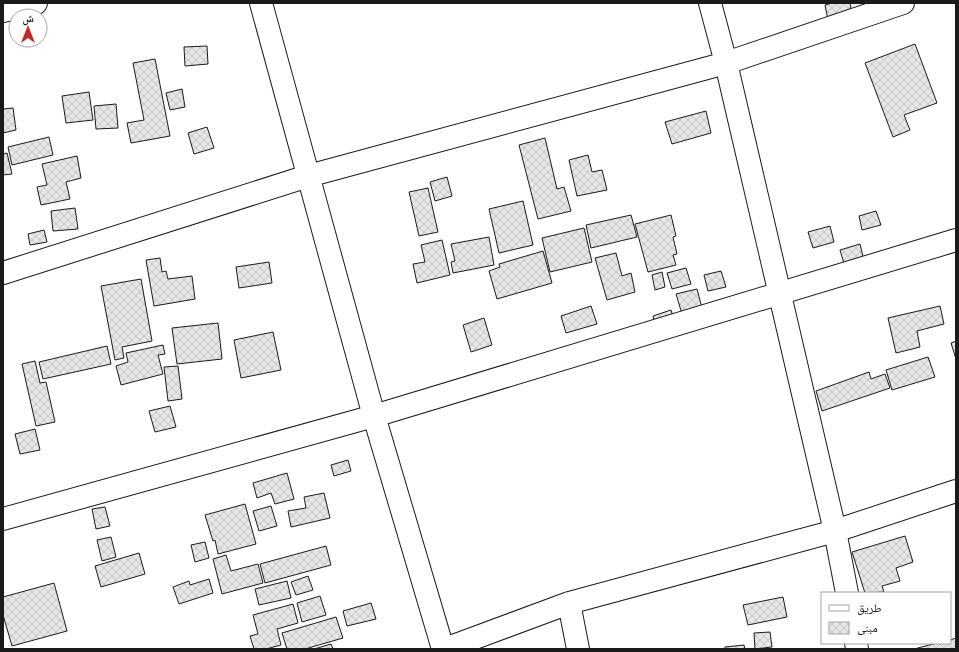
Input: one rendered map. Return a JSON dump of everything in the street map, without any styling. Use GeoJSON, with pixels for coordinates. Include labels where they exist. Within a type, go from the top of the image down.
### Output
{"type":"FeatureCollection","features":[{"type":"Feature","properties":{"kind":"street"},"geometry":{"type":"LineString","coordinates":[[3,11],[36,3]]}},
{"type":"Feature","properties":{"kind":"street"},"geometry":{"type":"LineString","coordinates":[[261,3],[374,416],[444,649],[569,603],[835,531],[956,491]]}},
{"type":"Feature","properties":{"kind":"street"},"geometry":{"type":"LineString","coordinates":[[710,3],[726,64],[835,531],[847,592]]}},
{"type":"Feature","properties":{"kind":"street"},"geometry":{"type":"LineString","coordinates":[[3,273],[308,176],[726,64],[903,3]]}},
{"type":"Feature","properties":{"kind":"street"},"geometry":{"type":"LineString","coordinates":[[3,519],[374,416],[956,240]]}},
{"type":"Feature","properties":{"kind":"street"},"geometry":{"type":"LineString","coordinates":[[569,603],[578,649]]}},
{"type":"Feature","properties":{"kind":"building"},"geometry":{"type":"Polygon","coordinates":[[[832,3],[850,3],[852,15],[828,20],[825,5],[832,3]]]}},
{"type":"Feature","properties":{"kind":"building"},"geometry":{"type":"Polygon","coordinates":[[[915,44],[937,103],[904,115],[910,130],[893,137],[865,63],[915,44]]]}},
{"type":"Feature","properties":{"kind":"building"},"geometry":{"type":"Polygon","coordinates":[[[207,46],[208,64],[185,66],[184,47],[207,46]]]}},
{"type":"Feature","properties":{"kind":"building"},"geometry":{"type":"Polygon","coordinates":[[[155,59],[170,136],[131,143],[127,123],[144,120],[133,63],[155,59]]]}},
{"type":"Feature","properties":{"kind":"building"},"geometry":{"type":"Polygon","coordinates":[[[182,89],[185,107],[170,110],[166,93],[182,89]]]}},
{"type":"Feature","properties":{"kind":"building"},"geometry":{"type":"Polygon","coordinates":[[[89,92],[93,120],[66,123],[62,96],[89,92]]]}},
{"type":"Feature","properties":{"kind":"building"},"geometry":{"type":"Polygon","coordinates":[[[116,104],[118,128],[96,129],[94,106],[116,104]]]}},
{"type":"Feature","properties":{"kind":"building"},"geometry":{"type":"Polygon","coordinates":[[[13,108],[16,130],[3,133],[3,109],[13,108]]]}},
{"type":"Feature","properties":{"kind":"building"},"geometry":{"type":"Polygon","coordinates":[[[706,111],[711,133],[672,144],[665,122],[706,111]]]}},
{"type":"Feature","properties":{"kind":"building"},"geometry":{"type":"Polygon","coordinates":[[[207,127],[214,148],[194,154],[188,133],[207,127]]]}},
{"type":"Feature","properties":{"kind":"building"},"geometry":{"type":"Polygon","coordinates":[[[49,137],[53,155],[12,165],[8,147],[49,137]]]}},
{"type":"Feature","properties":{"kind":"building"},"geometry":{"type":"Polygon","coordinates":[[[545,138],[557,189],[564,187],[571,211],[538,219],[519,145],[545,138]]]}},
{"type":"Feature","properties":{"kind":"building"},"geometry":{"type":"Polygon","coordinates":[[[7,153],[12,174],[3,175],[3,154],[7,153]]]}},
{"type":"Feature","properties":{"kind":"building"},"geometry":{"type":"Polygon","coordinates":[[[588,155],[592,172],[602,170],[607,190],[577,196],[569,160],[588,155]]]}},
{"type":"Feature","properties":{"kind":"building"},"geometry":{"type":"Polygon","coordinates":[[[77,156],[81,178],[66,182],[70,199],[41,205],[37,187],[47,185],[42,164],[77,156]]]}},
{"type":"Feature","properties":{"kind":"building"},"geometry":{"type":"Polygon","coordinates":[[[447,177],[452,196],[435,201],[430,182],[447,177]]]}},
{"type":"Feature","properties":{"kind":"building"},"geometry":{"type":"Polygon","coordinates":[[[428,188],[438,232],[419,236],[409,192],[428,188]]]}},
{"type":"Feature","properties":{"kind":"building"},"geometry":{"type":"Polygon","coordinates":[[[523,201],[533,245],[499,253],[489,209],[523,201]]]}},
{"type":"Feature","properties":{"kind":"building"},"geometry":{"type":"Polygon","coordinates":[[[75,208],[78,229],[53,231],[51,211],[75,208]]]}},
{"type":"Feature","properties":{"kind":"building"},"geometry":{"type":"Polygon","coordinates":[[[876,211],[881,225],[862,230],[859,216],[876,211]]]}},
{"type":"Feature","properties":{"kind":"building"},"geometry":{"type":"Polygon","coordinates":[[[631,215],[637,237],[591,248],[586,225],[631,215]]]}},
{"type":"Feature","properties":{"kind":"building"},"geometry":{"type":"Polygon","coordinates":[[[671,215],[676,236],[673,237],[677,254],[673,255],[676,265],[648,272],[635,224],[671,215]]]}},
{"type":"Feature","properties":{"kind":"building"},"geometry":{"type":"Polygon","coordinates":[[[830,226],[834,242],[813,248],[808,232],[830,226]]]}},
{"type":"Feature","properties":{"kind":"building"},"geometry":{"type":"Polygon","coordinates":[[[584,228],[592,262],[550,272],[542,238],[584,228]]]}},
{"type":"Feature","properties":{"kind":"building"},"geometry":{"type":"Polygon","coordinates":[[[44,230],[47,242],[30,245],[28,234],[44,230]]]}},
{"type":"Feature","properties":{"kind":"building"},"geometry":{"type":"Polygon","coordinates":[[[489,237],[494,265],[453,273],[451,262],[455,261],[451,244],[489,237]]]}},
{"type":"Feature","properties":{"kind":"building"},"geometry":{"type":"Polygon","coordinates":[[[442,240],[450,275],[417,283],[413,264],[425,262],[421,245],[442,240]]]}},
{"type":"Feature","properties":{"kind":"building"},"geometry":{"type":"Polygon","coordinates":[[[860,244],[864,261],[845,267],[840,250],[860,244]]]}},
{"type":"Feature","properties":{"kind":"building"},"geometry":{"type":"Polygon","coordinates":[[[543,251],[552,283],[497,299],[489,271],[500,267],[499,264],[543,251]]]}},
{"type":"Feature","properties":{"kind":"building"},"geometry":{"type":"Polygon","coordinates":[[[616,253],[622,276],[631,273],[635,292],[607,300],[595,258],[616,253]]]}},
{"type":"Feature","properties":{"kind":"building"},"geometry":{"type":"Polygon","coordinates":[[[160,258],[162,272],[166,271],[168,279],[192,276],[195,299],[154,306],[146,260],[160,258]]]}},
{"type":"Feature","properties":{"kind":"building"},"geometry":{"type":"Polygon","coordinates":[[[269,262],[272,283],[239,288],[236,267],[269,262]]]}},
{"type":"Feature","properties":{"kind":"building"},"geometry":{"type":"Polygon","coordinates":[[[686,268],[691,284],[672,289],[667,273],[686,268]]]}},
{"type":"Feature","properties":{"kind":"building"},"geometry":{"type":"Polygon","coordinates":[[[721,271],[726,287],[708,291],[704,275],[721,271]]]}},
{"type":"Feature","properties":{"kind":"building"},"geometry":{"type":"Polygon","coordinates":[[[662,272],[665,287],[655,290],[652,275],[662,272]]]}},
{"type":"Feature","properties":{"kind":"building"},"geometry":{"type":"Polygon","coordinates":[[[141,279],[152,341],[122,347],[124,358],[115,360],[101,286],[141,279]]]}},
{"type":"Feature","properties":{"kind":"building"},"geometry":{"type":"Polygon","coordinates":[[[697,289],[702,308],[682,314],[676,294],[697,289]]]}},
{"type":"Feature","properties":{"kind":"building"},"geometry":{"type":"Polygon","coordinates":[[[591,306],[597,324],[566,333],[561,316],[591,306]]]}},
{"type":"Feature","properties":{"kind":"building"},"geometry":{"type":"Polygon","coordinates":[[[940,306],[944,324],[917,331],[920,347],[896,353],[888,318],[940,306]]]}},
{"type":"Feature","properties":{"kind":"building"},"geometry":{"type":"Polygon","coordinates":[[[671,310],[674,320],[655,325],[653,316],[671,310]]]}},
{"type":"Feature","properties":{"kind":"building"},"geometry":{"type":"Polygon","coordinates":[[[484,318],[492,345],[471,352],[463,325],[484,318]]]}},
{"type":"Feature","properties":{"kind":"building"},"geometry":{"type":"Polygon","coordinates":[[[218,323],[222,359],[177,364],[172,328],[218,323]]]}},
{"type":"Feature","properties":{"kind":"building"},"geometry":{"type":"Polygon","coordinates":[[[273,332],[281,370],[241,378],[234,340],[273,332]]]}},
{"type":"Feature","properties":{"kind":"building"},"geometry":{"type":"Polygon","coordinates":[[[956,341],[956,359],[951,343],[956,341]]]}},
{"type":"Feature","properties":{"kind":"building"},"geometry":{"type":"Polygon","coordinates":[[[163,345],[165,354],[158,355],[163,374],[121,385],[116,366],[128,362],[126,353],[163,345]]]}},
{"type":"Feature","properties":{"kind":"building"},"geometry":{"type":"Polygon","coordinates":[[[107,346],[111,364],[43,379],[39,362],[107,346]]]}},
{"type":"Feature","properties":{"kind":"building"},"geometry":{"type":"Polygon","coordinates":[[[928,357],[935,377],[892,390],[886,370],[928,357]]]}},
{"type":"Feature","properties":{"kind":"building"},"geometry":{"type":"Polygon","coordinates":[[[35,361],[40,383],[46,382],[55,422],[36,426],[22,364],[35,361]]]}},
{"type":"Feature","properties":{"kind":"building"},"geometry":{"type":"Polygon","coordinates":[[[178,366],[182,399],[168,401],[164,367],[178,366]]]}},
{"type":"Feature","properties":{"kind":"building"},"geometry":{"type":"Polygon","coordinates":[[[869,372],[871,379],[885,374],[890,388],[822,411],[816,391],[869,372]]]}},
{"type":"Feature","properties":{"kind":"building"},"geometry":{"type":"Polygon","coordinates":[[[170,406],[176,427],[155,432],[149,411],[170,406]]]}},
{"type":"Feature","properties":{"kind":"building"},"geometry":{"type":"Polygon","coordinates":[[[35,429],[40,450],[20,454],[15,434],[35,429]]]}},
{"type":"Feature","properties":{"kind":"building"},"geometry":{"type":"Polygon","coordinates":[[[348,460],[351,471],[334,476],[331,465],[348,460]]]}},
{"type":"Feature","properties":{"kind":"building"},"geometry":{"type":"Polygon","coordinates":[[[287,473],[294,499],[275,504],[271,493],[257,498],[253,483],[287,473]]]}},
{"type":"Feature","properties":{"kind":"building"},"geometry":{"type":"Polygon","coordinates":[[[324,493],[330,518],[291,527],[288,511],[306,508],[304,497],[324,493]]]}},
{"type":"Feature","properties":{"kind":"building"},"geometry":{"type":"Polygon","coordinates":[[[245,504],[256,544],[218,554],[215,540],[213,541],[205,515],[245,504]]]}},
{"type":"Feature","properties":{"kind":"building"},"geometry":{"type":"Polygon","coordinates":[[[271,506],[277,526],[259,531],[253,511],[271,506]]]}},
{"type":"Feature","properties":{"kind":"building"},"geometry":{"type":"Polygon","coordinates":[[[105,507],[110,526],[96,529],[92,509],[105,507]]]}},
{"type":"Feature","properties":{"kind":"building"},"geometry":{"type":"Polygon","coordinates":[[[905,536],[913,562],[896,568],[900,581],[882,586],[884,592],[865,592],[852,552],[905,536]]]}},
{"type":"Feature","properties":{"kind":"building"},"geometry":{"type":"Polygon","coordinates":[[[111,537],[116,557],[102,561],[97,540],[111,537]]]}},
{"type":"Feature","properties":{"kind":"building"},"geometry":{"type":"Polygon","coordinates":[[[205,542],[209,558],[195,562],[191,545],[205,542]]]}},
{"type":"Feature","properties":{"kind":"building"},"geometry":{"type":"Polygon","coordinates":[[[326,546],[331,565],[265,583],[260,564],[326,546]]]}},
{"type":"Feature","properties":{"kind":"building"},"geometry":{"type":"Polygon","coordinates":[[[139,553],[145,574],[101,587],[95,566],[139,553]]]}},
{"type":"Feature","properties":{"kind":"building"},"geometry":{"type":"Polygon","coordinates":[[[226,555],[231,571],[258,564],[263,583],[222,594],[213,559],[226,555]]]}},
{"type":"Feature","properties":{"kind":"building"},"geometry":{"type":"Polygon","coordinates":[[[308,576],[313,590],[296,595],[291,582],[308,576]]]}},
{"type":"Feature","properties":{"kind":"building"},"geometry":{"type":"Polygon","coordinates":[[[209,579],[213,593],[179,604],[173,587],[189,581],[190,585],[209,579]]]}},
{"type":"Feature","properties":{"kind":"building"},"geometry":{"type":"Polygon","coordinates":[[[287,581],[291,598],[259,605],[255,589],[287,581]]]}},
{"type":"Feature","properties":{"kind":"building"},"geometry":{"type":"Polygon","coordinates":[[[54,583],[67,631],[12,646],[3,615],[3,597],[54,583]]]}},
{"type":"Feature","properties":{"kind":"building"},"geometry":{"type":"Polygon","coordinates":[[[320,596],[326,615],[302,622],[297,603],[320,596]]]}},
{"type":"Feature","properties":{"kind":"building"},"geometry":{"type":"Polygon","coordinates":[[[783,597],[787,617],[748,625],[743,605],[783,597]]]}},
{"type":"Feature","properties":{"kind":"building"},"geometry":{"type":"Polygon","coordinates":[[[371,603],[376,619],[347,626],[343,611],[371,603]]]}},
{"type":"Feature","properties":{"kind":"building"},"geometry":{"type":"Polygon","coordinates":[[[293,604],[298,623],[277,629],[281,645],[266,649],[254,649],[250,636],[258,634],[253,615],[293,604]]]}},
{"type":"Feature","properties":{"kind":"building"},"geometry":{"type":"Polygon","coordinates":[[[336,617],[343,638],[305,649],[287,649],[282,633],[336,617]]]}},
{"type":"Feature","properties":{"kind":"building"},"geometry":{"type":"Polygon","coordinates":[[[770,632],[772,647],[755,649],[754,633],[770,632]]]}},
{"type":"Feature","properties":{"kind":"building"},"geometry":{"type":"Polygon","coordinates":[[[956,638],[956,649],[914,649],[933,644],[951,644],[951,640],[956,638]]]}},
{"type":"Feature","properties":{"kind":"building"},"geometry":{"type":"Polygon","coordinates":[[[331,644],[333,649],[314,649],[331,644]]]}},
{"type":"Feature","properties":{"kind":"building"},"geometry":{"type":"Polygon","coordinates":[[[744,645],[745,649],[725,649],[725,647],[744,645]]]}}]}
